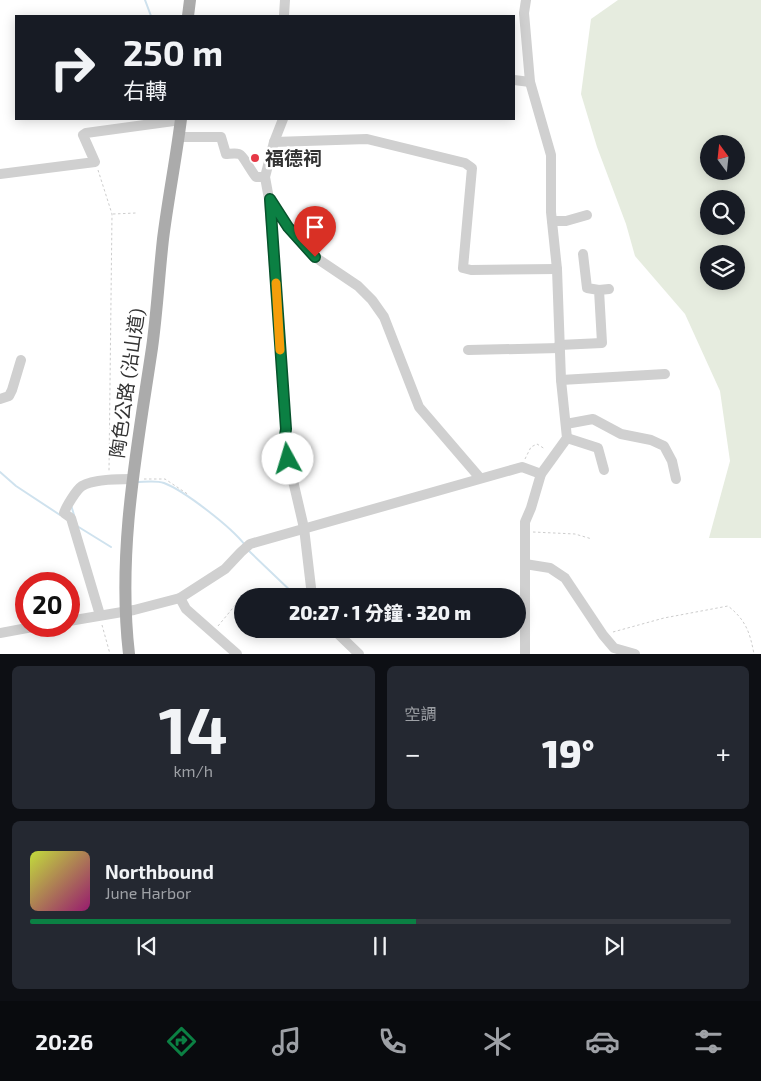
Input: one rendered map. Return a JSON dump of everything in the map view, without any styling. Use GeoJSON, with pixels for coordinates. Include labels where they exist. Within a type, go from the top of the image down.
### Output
{"type":"FeatureCollection","features":[{"type":"Feature","properties":{"kind":"main road"},"geometry":{"type":"LineString","coordinates":[[188,15],[190,0]]}},
{"type":"Feature","properties":{"kind":"main road","name":"陶色公路 (沿山道)"},"geometry":{"type":"LineString","coordinates":[[129,654],[125,612],[126,566],[132,485],[181,120]]}},
{"type":"Feature","properties":{"kind":"street"},"geometry":{"type":"LineString","coordinates":[[284,0],[284,15]]}},
{"type":"Feature","properties":{"kind":"street"},"geometry":{"type":"LineString","coordinates":[[524,654],[525,522],[541,474],[567,438],[561,380],[557,269],[552,221],[551,156],[530,82],[524,13],[526,0]]}},
{"type":"Feature","properties":{"kind":"street"},"geometry":{"type":"LineString","coordinates":[[515,80],[530,82]]}},
{"type":"Feature","properties":{"kind":"street"},"geometry":{"type":"LineString","coordinates":[[0,174],[95,162],[83,135],[86,133],[174,120]]}},
{"type":"Feature","properties":{"kind":"street"},"geometry":{"type":"LineString","coordinates":[[283,120],[274,142],[265,177],[270,199],[286,429],[284,442],[304,528],[311,588]]}},
{"type":"Feature","properties":{"kind":"street"},"geometry":{"type":"LineString","coordinates":[[178,137],[221,137],[226,154],[242,156],[250,171],[256,177],[265,177]]}},
{"type":"Feature","properties":{"kind":"street"},"geometry":{"type":"LineString","coordinates":[[274,142],[367,139],[465,164],[472,168],[464,268],[472,270],[557,269]]}},
{"type":"Feature","properties":{"kind":"street"},"geometry":{"type":"LineString","coordinates":[[270,199],[288,227],[315,257],[358,286],[372,300],[384,317],[419,407],[480,478]]}},
{"type":"Feature","properties":{"kind":"street"},"geometry":{"type":"LineString","coordinates":[[552,221],[566,221],[587,215]]}},
{"type":"Feature","properties":{"kind":"street"},"geometry":{"type":"LineString","coordinates":[[468,350],[560,347],[602,343],[604,290],[587,288],[583,254]]}},
{"type":"Feature","properties":{"kind":"street"},"geometry":{"type":"LineString","coordinates":[[0,399],[8,396],[12,390],[21,360]]}},
{"type":"Feature","properties":{"kind":"street"},"geometry":{"type":"LineString","coordinates":[[561,380],[665,374]]}},
{"type":"Feature","properties":{"kind":"street"},"geometry":{"type":"LineString","coordinates":[[566,424],[593,419],[621,434],[651,440],[664,446],[672,461],[676,479]]}},
{"type":"Feature","properties":{"kind":"street"},"geometry":{"type":"LineString","coordinates":[[567,438],[598,448],[604,470]]}},
{"type":"Feature","properties":{"kind":"street"},"geometry":{"type":"LineString","coordinates":[[80,619],[125,612],[180,598],[225,569],[250,544],[522,467],[541,474]]}},
{"type":"Feature","properties":{"kind":"street"},"geometry":{"type":"LineString","coordinates":[[100,615],[71,522],[64,513],[66,507],[81,487],[109,479],[132,485]]}},
{"type":"Feature","properties":{"kind":"street"},"geometry":{"type":"LineString","coordinates":[[525,564],[550,568],[566,578],[603,635],[614,648],[635,654]]}},
{"type":"Feature","properties":{"kind":"street"},"geometry":{"type":"LineString","coordinates":[[180,598],[186,609],[237,654]]}},
{"type":"Feature","properties":{"kind":"street"},"geometry":{"type":"LineString","coordinates":[[0,632],[15,630]]}},
{"type":"Feature","properties":{"kind":"street"},"geometry":{"type":"LineString","coordinates":[[342,638],[359,654]]}},
{"type":"Feature","properties":{"kind":"path"},"geometry":{"type":"LineString","coordinates":[[95,162],[112,214],[109,479]]}},
{"type":"Feature","properties":{"kind":"path"},"geometry":{"type":"LineString","coordinates":[[112,214],[136,212]]}},
{"type":"Feature","properties":{"kind":"path"},"geometry":{"type":"LineString","coordinates":[[522,467],[530,447],[537,444],[546,449]]}},
{"type":"Feature","properties":{"kind":"path"},"geometry":{"type":"LineString","coordinates":[[132,485],[165,480],[189,495]]}},
{"type":"Feature","properties":{"kind":"path"},"geometry":{"type":"LineString","coordinates":[[525,531],[575,534],[592,539]]}},
{"type":"Feature","properties":{"kind":"path"},"geometry":{"type":"LineString","coordinates":[[603,635],[664,618],[728,606],[737,613],[749,630],[754,654]]}},
{"type":"Feature","properties":{"kind":"path"},"geometry":{"type":"LineString","coordinates":[[213,632],[234,608]]}},
{"type":"Feature","properties":{"kind":"path"},"geometry":{"type":"LineString","coordinates":[[100,615],[110,654]]}},
{"type":"Feature","properties":{"kind":"shaded area"},"geometry":{"type":"Polygon","coordinates":[[[618,0],[761,0],[761,538],[709,538],[730,461],[720,391],[685,314],[635,256],[626,224],[597,147],[581,94],[591,19],[618,0]]]}},
{"type":"Feature","properties":{"kind":"waterway"},"geometry":{"type":"LineString","coordinates":[[145,0],[151,15]]}},
{"type":"Feature","properties":{"kind":"waterway"},"geometry":{"type":"LineString","coordinates":[[0,472],[16,486],[60,515]]}},
{"type":"Feature","properties":{"kind":"waterway"},"geometry":{"type":"LineString","coordinates":[[136,482],[157,482],[173,487],[207,510],[245,545]]}},
{"type":"Feature","properties":{"kind":"waterway"},"geometry":{"type":"LineString","coordinates":[[71,505],[74,515]]}},
{"type":"Feature","properties":{"kind":"waterway"},"geometry":{"type":"LineString","coordinates":[[77,526],[111,547]]}},
{"type":"Feature","properties":{"kind":"waterway"},"geometry":{"type":"LineString","coordinates":[[249,551],[288,588]]}},
{"type":"Feature","properties":{"kind":"slow traffic"},"geometry":{"type":"LineString","coordinates":[[276,283],[280,350]]}},
{"type":"Feature","properties":{"kind":"place","name":"福德祠"},"geometry":{"type":"Point","coordinates":[255,158]}},
{"type":"Feature","properties":{"kind":"route"},"geometry":{"type":"LineString","coordinates":[[288,459],[284,442],[286,429],[270,199],[288,227],[315,257]]}}]}
